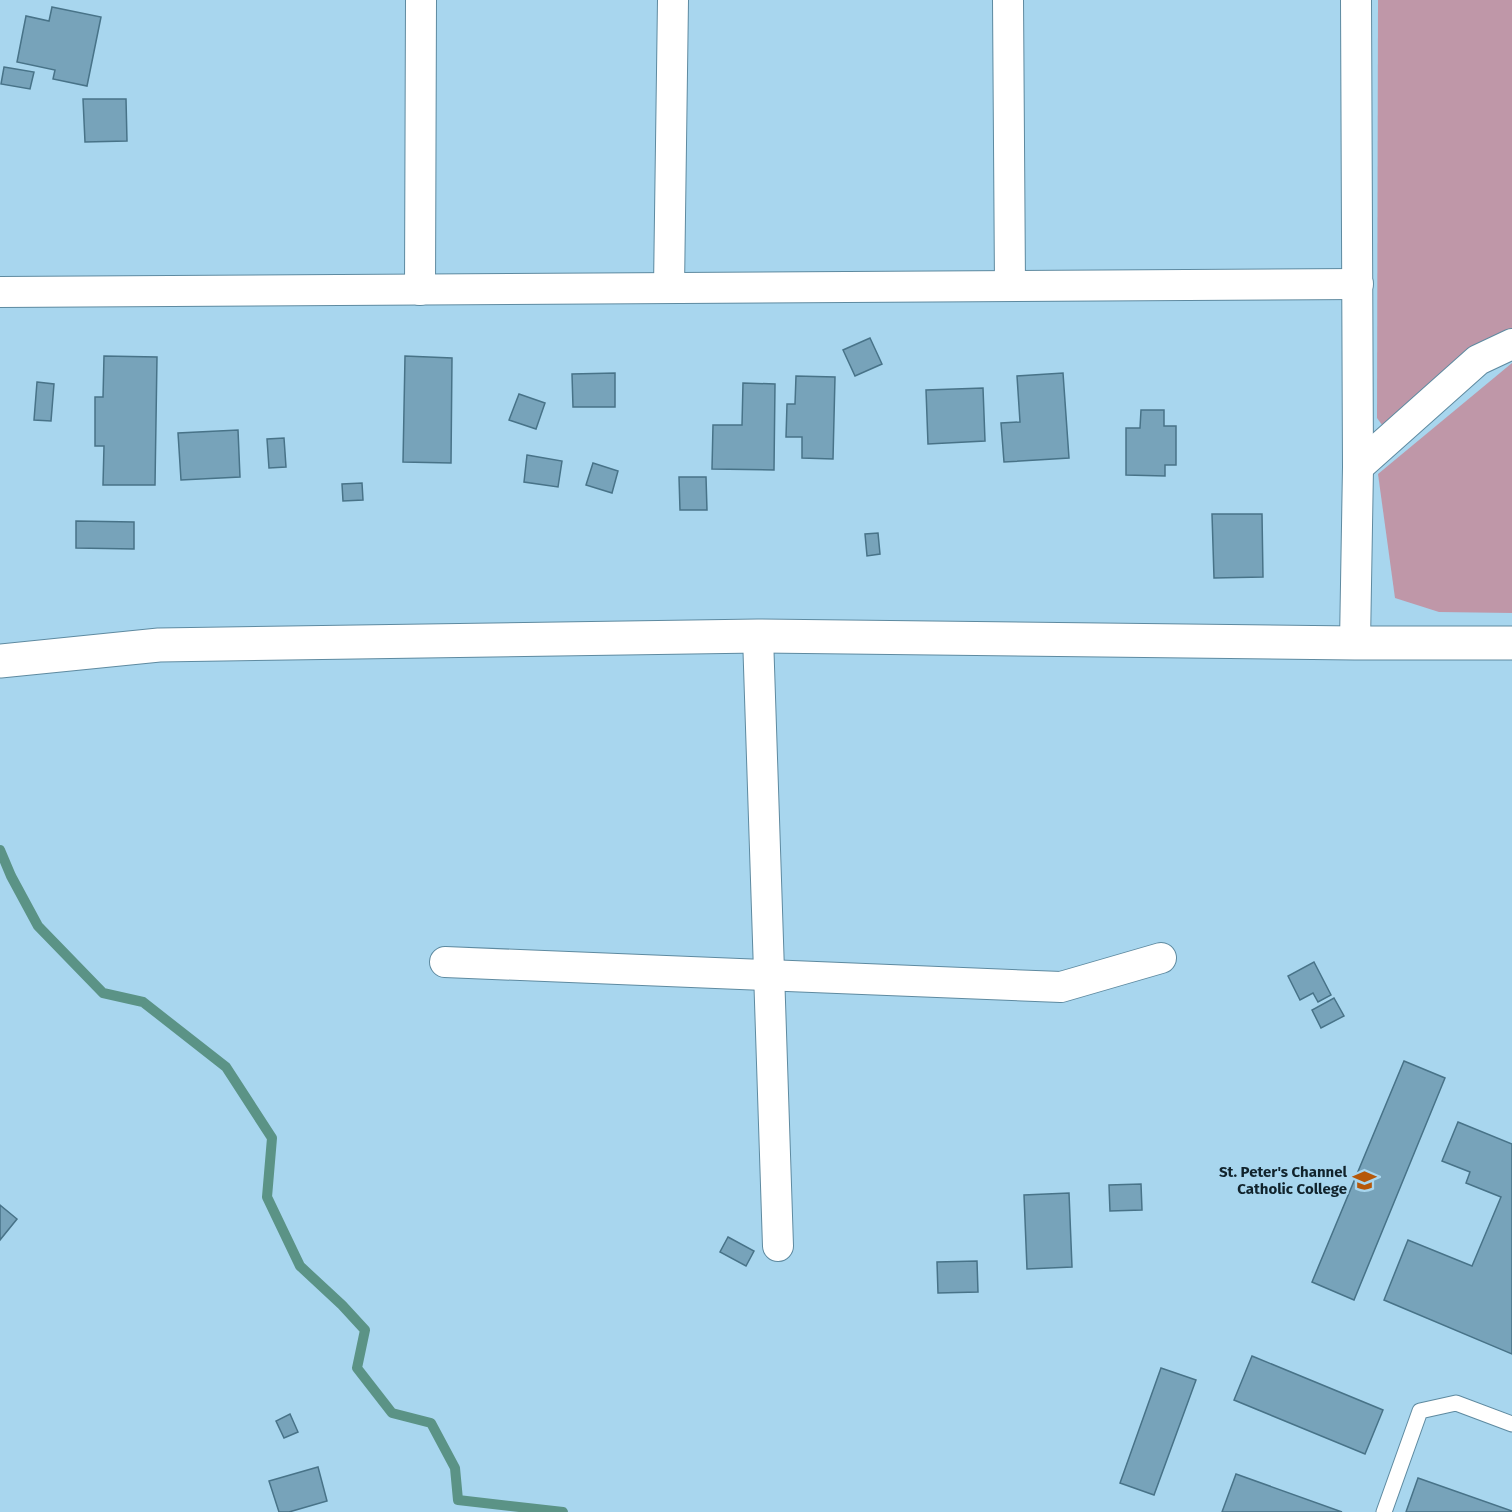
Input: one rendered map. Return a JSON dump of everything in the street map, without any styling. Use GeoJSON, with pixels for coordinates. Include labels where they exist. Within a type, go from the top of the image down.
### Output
{"type":"FeatureCollection","features":[{"type":"Feature","properties":{"kind":"main road"},"geometry":{"type":"LineString","coordinates":[[0,661],[159,645],[758,636],[1512,643]]}},
{"type":"Feature","properties":{"kind":"street"},"geometry":{"type":"LineString","coordinates":[[420,290],[421,0]]}},
{"type":"Feature","properties":{"kind":"street"},"geometry":{"type":"LineString","coordinates":[[669,288],[673,0]]}},
{"type":"Feature","properties":{"kind":"street"},"geometry":{"type":"LineString","coordinates":[[1008,0],[1010,286]]}},
{"type":"Feature","properties":{"kind":"street"},"geometry":{"type":"LineString","coordinates":[[1355,643],[1358,467],[1356,0]]}},
{"type":"Feature","properties":{"kind":"street"},"geometry":{"type":"LineString","coordinates":[[0,292],[1358,284]]}},
{"type":"Feature","properties":{"kind":"street"},"geometry":{"type":"LineString","coordinates":[[1358,467],[1478,360],[1512,344]]}},
{"type":"Feature","properties":{"kind":"street"},"geometry":{"type":"LineString","coordinates":[[758,636],[778,1246]]}},
{"type":"Feature","properties":{"kind":"street"},"geometry":{"type":"LineString","coordinates":[[445,962],[1061,987],[1161,958]]}},
{"type":"Feature","properties":{"kind":"lane"},"geometry":{"type":"LineString","coordinates":[[1384,1512],[1420,1411],[1456,1403],[1512,1424]]}},
{"type":"Feature","properties":{"kind":"shaded area"},"geometry":{"type":"Polygon","coordinates":[[[1378,0],[1512,0],[1512,334],[1385,429],[1377,418],[1378,0]]]}},
{"type":"Feature","properties":{"kind":"shaded area"},"geometry":{"type":"Polygon","coordinates":[[[1512,363],[1512,613],[1439,612],[1395,598],[1378,474],[1512,363]]]}},
{"type":"Feature","properties":{"kind":"building"},"geometry":{"type":"Polygon","coordinates":[[[52,7],[101,17],[87,86],[53,79],[55,70],[17,62],[26,16],[49,21],[52,7]]]}},
{"type":"Feature","properties":{"kind":"building"},"geometry":{"type":"Polygon","coordinates":[[[4,67],[34,72],[30,89],[1,84],[4,67]]]}},
{"type":"Feature","properties":{"kind":"building"},"geometry":{"type":"Polygon","coordinates":[[[83,99],[126,99],[127,141],[85,142],[83,99]]]}},
{"type":"Feature","properties":{"kind":"building"},"geometry":{"type":"Polygon","coordinates":[[[870,338],[882,364],[855,376],[843,350],[870,338]]]}},
{"type":"Feature","properties":{"kind":"building"},"geometry":{"type":"Polygon","coordinates":[[[104,356],[157,357],[155,485],[103,485],[104,446],[95,446],[95,397],[103,397],[104,356]]]}},
{"type":"Feature","properties":{"kind":"building"},"geometry":{"type":"Polygon","coordinates":[[[405,356],[452,358],[451,463],[403,462],[405,356]]]}},
{"type":"Feature","properties":{"kind":"building"},"geometry":{"type":"Polygon","coordinates":[[[615,373],[615,407],[573,407],[572,374],[615,373]]]}},
{"type":"Feature","properties":{"kind":"building"},"geometry":{"type":"Polygon","coordinates":[[[1063,373],[1069,458],[1004,462],[1001,423],[1020,422],[1017,376],[1063,373]]]}},
{"type":"Feature","properties":{"kind":"building"},"geometry":{"type":"Polygon","coordinates":[[[796,376],[835,377],[833,459],[802,458],[802,437],[786,437],[787,404],[795,404],[796,376]]]}},
{"type":"Feature","properties":{"kind":"building"},"geometry":{"type":"Polygon","coordinates":[[[37,382],[54,384],[51,421],[34,420],[37,382]]]}},
{"type":"Feature","properties":{"kind":"building"},"geometry":{"type":"Polygon","coordinates":[[[743,383],[775,384],[774,470],[712,469],[713,425],[742,425],[743,383]]]}},
{"type":"Feature","properties":{"kind":"building"},"geometry":{"type":"Polygon","coordinates":[[[983,388],[985,441],[928,444],[926,390],[983,388]]]}},
{"type":"Feature","properties":{"kind":"building"},"geometry":{"type":"Polygon","coordinates":[[[519,394],[545,403],[536,429],[509,420],[519,394]]]}},
{"type":"Feature","properties":{"kind":"building"},"geometry":{"type":"Polygon","coordinates":[[[1141,410],[1164,410],[1164,426],[1176,426],[1176,465],[1165,465],[1165,476],[1126,475],[1126,428],[1140,428],[1141,410]]]}},
{"type":"Feature","properties":{"kind":"building"},"geometry":{"type":"Polygon","coordinates":[[[238,430],[240,477],[181,480],[178,433],[238,430]]]}},
{"type":"Feature","properties":{"kind":"building"},"geometry":{"type":"Polygon","coordinates":[[[284,438],[286,467],[269,468],[267,439],[284,438]]]}},
{"type":"Feature","properties":{"kind":"building"},"geometry":{"type":"Polygon","coordinates":[[[527,455],[562,461],[558,487],[524,482],[527,455]]]}},
{"type":"Feature","properties":{"kind":"building"},"geometry":{"type":"Polygon","coordinates":[[[593,463],[618,471],[612,493],[586,485],[593,463]]]}},
{"type":"Feature","properties":{"kind":"building"},"geometry":{"type":"Polygon","coordinates":[[[679,477],[706,477],[707,510],[680,510],[679,477]]]}},
{"type":"Feature","properties":{"kind":"building"},"geometry":{"type":"Polygon","coordinates":[[[362,483],[363,500],[343,501],[342,484],[362,483]]]}},
{"type":"Feature","properties":{"kind":"building"},"geometry":{"type":"Polygon","coordinates":[[[1212,514],[1262,514],[1263,577],[1214,578],[1212,514]]]}},
{"type":"Feature","properties":{"kind":"building"},"geometry":{"type":"Polygon","coordinates":[[[76,521],[134,522],[134,549],[76,548],[76,521]]]}},
{"type":"Feature","properties":{"kind":"building"},"geometry":{"type":"Polygon","coordinates":[[[878,533],[880,554],[867,556],[865,534],[878,533]]]}},
{"type":"Feature","properties":{"kind":"building"},"geometry":{"type":"Polygon","coordinates":[[[1314,962],[1331,995],[1318,1002],[1313,993],[1300,1000],[1288,976],[1314,962]]]}},
{"type":"Feature","properties":{"kind":"building"},"geometry":{"type":"Polygon","coordinates":[[[1334,998],[1344,1016],[1321,1028],[1312,1010],[1334,998]]]}},
{"type":"Feature","properties":{"kind":"building"},"geometry":{"type":"Polygon","coordinates":[[[1404,1061],[1445,1078],[1354,1300],[1312,1282],[1404,1061]]]}},
{"type":"Feature","properties":{"kind":"building"},"geometry":{"type":"Polygon","coordinates":[[[1458,1122],[1512,1144],[1512,1354],[1384,1300],[1408,1240],[1472,1266],[1501,1197],[1466,1183],[1470,1172],[1442,1161],[1458,1122]]]}},
{"type":"Feature","properties":{"kind":"building"},"geometry":{"type":"Polygon","coordinates":[[[1141,1184],[1142,1210],[1110,1211],[1109,1185],[1141,1184]]]}},
{"type":"Feature","properties":{"kind":"building"},"geometry":{"type":"Polygon","coordinates":[[[1069,1193],[1072,1267],[1027,1269],[1024,1195],[1069,1193]]]}},
{"type":"Feature","properties":{"kind":"building"},"geometry":{"type":"Polygon","coordinates":[[[0,1205],[17,1219],[0,1240],[0,1205]]]}},
{"type":"Feature","properties":{"kind":"building"},"geometry":{"type":"Polygon","coordinates":[[[728,1237],[754,1251],[746,1266],[720,1252],[728,1237]]]}},
{"type":"Feature","properties":{"kind":"building"},"geometry":{"type":"Polygon","coordinates":[[[977,1261],[978,1292],[938,1293],[937,1262],[977,1261]]]}},
{"type":"Feature","properties":{"kind":"building"},"geometry":{"type":"Polygon","coordinates":[[[1252,1356],[1383,1410],[1365,1454],[1234,1400],[1252,1356]]]}},
{"type":"Feature","properties":{"kind":"building"},"geometry":{"type":"Polygon","coordinates":[[[1161,1368],[1196,1380],[1154,1495],[1120,1483],[1161,1368]]]}},
{"type":"Feature","properties":{"kind":"building"},"geometry":{"type":"Polygon","coordinates":[[[290,1414],[298,1432],[284,1438],[276,1421],[290,1414]]]}},
{"type":"Feature","properties":{"kind":"building"},"geometry":{"type":"Polygon","coordinates":[[[318,1467],[327,1501],[289,1512],[279,1512],[269,1481],[318,1467]]]}},
{"type":"Feature","properties":{"kind":"building"},"geometry":{"type":"Polygon","coordinates":[[[1236,1474],[1342,1512],[1222,1512],[1236,1474]]]}},
{"type":"Feature","properties":{"kind":"building"},"geometry":{"type":"Polygon","coordinates":[[[1418,1478],[1512,1511],[1512,1512],[1406,1512],[1418,1478]]]}},
{"type":"Feature","properties":{"kind":"waterway"},"geometry":{"type":"LineString","coordinates":[[0,850],[38,926],[103,993],[143,1002],[226,1067],[272,1138],[267,1197],[300,1266],[365,1330],[357,1368],[392,1413],[431,1423],[455,1468],[458,1500],[563,1512]]}},
{"type":"Feature","properties":{"kind":"place","name":"St. Peter's Channel Catholic College"},"geometry":{"type":"Point","coordinates":[1365,1181]}}]}
